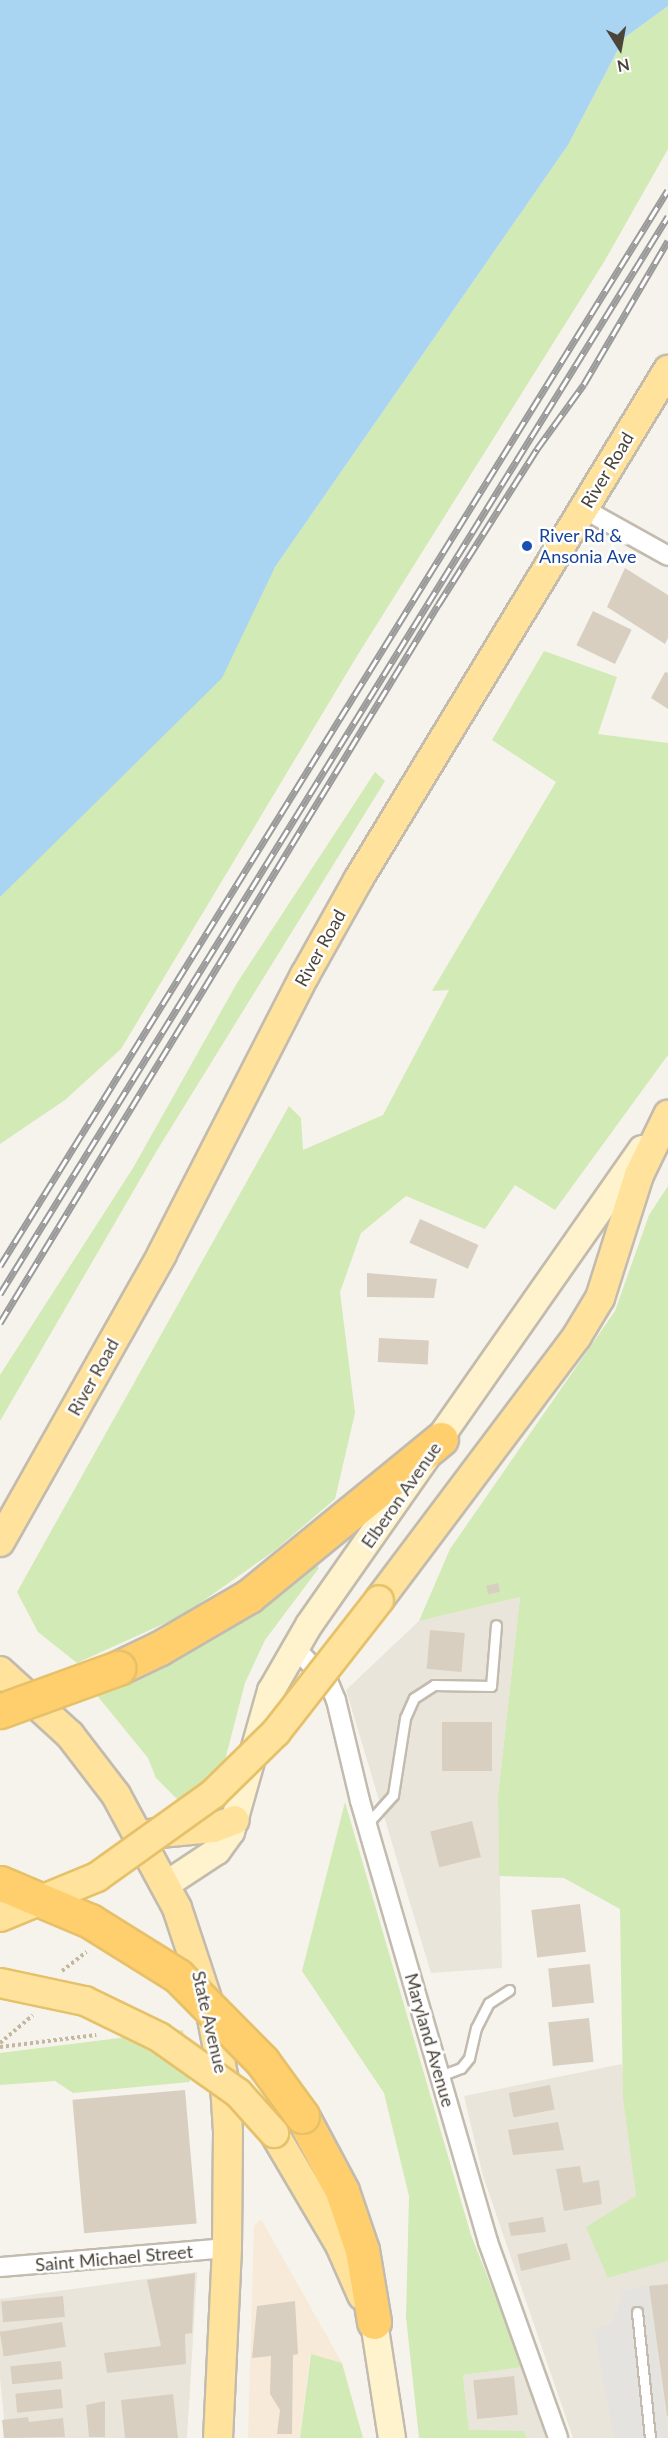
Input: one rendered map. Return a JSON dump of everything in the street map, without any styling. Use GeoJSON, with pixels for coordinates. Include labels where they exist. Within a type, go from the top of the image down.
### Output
{"type":"FeatureCollection","features":[{"type":"Feature","properties":{"kind":"highway"},"geometry":{"type":"LineString","coordinates":[[0,1711],[118,1668],[160,1648],[249,1596],[441,1439]]}},
{"type":"Feature","properties":{"kind":"highway"},"geometry":{"type":"LineString","coordinates":[[0,1883],[90,1921],[178,1976],[255,2053],[302,2116],[342,2191],[362,2250],[374,2322]]}},
{"type":"Feature","properties":{"kind":"main road","name":"River Road"},"geometry":{"type":"LineString","coordinates":[[0,1542],[162,1254],[310,965],[668,370]]}},
{"type":"Feature","properties":{"kind":"main road"},"geometry":{"type":"LineString","coordinates":[[0,1917],[97,1877],[213,1794],[276,1732],[379,1600],[589,1317],[610,1270],[639,1175],[668,1113]]}},
{"type":"Feature","properties":{"kind":"main road","name":"State Avenue"},"geometry":{"type":"LineString","coordinates":[[0,1671],[23,1688],[90,1758],[140,1834],[167,1884],[210,2008],[225,2085],[228,2248],[218,2438]]}},
{"type":"Feature","properties":{"kind":"main road"},"geometry":{"type":"LineString","coordinates":[[140,1834],[213,1828],[235,1820]]}},
{"type":"Feature","properties":{"kind":"main road"},"geometry":{"type":"LineString","coordinates":[[0,1983],[85,2001],[159,2037],[238,2093],[274,2133],[340,2245],[374,2322]]}},
{"type":"Feature","properties":{"kind":"street"},"geometry":{"type":"LineString","coordinates":[[584,509],[668,556]]}},
{"type":"Feature","properties":{"kind":"street","name":"Elberon Avenue"},"geometry":{"type":"LineString","coordinates":[[167,1884],[217,1851],[235,1820],[262,1715],[271,1691],[309,1624],[668,1113]]}},
{"type":"Feature","properties":{"kind":"street","name":"Maryland Avenue"},"geometry":{"type":"LineString","coordinates":[[296,1649],[328,1683],[336,1700],[367,1824],[488,2242],[558,2438]]}},
{"type":"Feature","properties":{"kind":"street","name":"Saint Michael Street"},"geometry":{"type":"LineString","coordinates":[[0,2267],[228,2248]]}},
{"type":"Feature","properties":{"kind":"street"},"geometry":{"type":"LineString","coordinates":[[374,2322],[392,2438]]}},
{"type":"Feature","properties":{"kind":"lane"},"geometry":{"type":"LineString","coordinates":[[367,1824],[393,1795],[405,1718],[414,1698],[434,1684],[490,1686],[496,1625]]}},
{"type":"Feature","properties":{"kind":"lane"},"geometry":{"type":"LineString","coordinates":[[440,2076],[462,2068],[469,2058],[476,2028],[489,2003],[509,1990]]}},
{"type":"Feature","properties":{"kind":"lane"},"geometry":{"type":"LineString","coordinates":[[637,2312],[650,2438]]}},
{"type":"Feature","properties":{"kind":"shaded area"},"geometry":{"type":"Polygon","coordinates":[[[520,1597],[498,1796],[502,1968],[431,1973],[346,1690],[419,1621],[520,1597]]]}},
{"type":"Feature","properties":{"kind":"shaded area"},"geometry":{"type":"Polygon","coordinates":[[[622,2064],[636,2196],[608,2278],[668,2261],[668,2438],[573,2438],[483,2176],[464,2096],[622,2064]]]}},
{"type":"Feature","properties":{"kind":"shaded area"},"geometry":{"type":"Polygon","coordinates":[[[261,2219],[342,2363],[310,2354],[300,2438],[248,2438],[254,2226],[261,2219]]]}},
{"type":"Feature","properties":{"kind":"shaded area"},"geometry":{"type":"Polygon","coordinates":[[[197,2272],[187,2438],[6,2438],[0,2378],[0,2299],[197,2272]]]}},
{"type":"Feature","properties":{"kind":"shaded area"},"geometry":{"type":"Polygon","coordinates":[[[649,2286],[668,2438],[614,2438],[594,2331],[612,2323],[624,2290],[649,2286]]]}},
{"type":"Feature","properties":{"kind":"shaded area"},"geometry":{"type":"Polygon","coordinates":[[[523,2367],[548,2438],[527,2438],[524,2431],[469,2431],[463,2375],[523,2367]]]}},
{"type":"Feature","properties":{"kind":"green space"},"geometry":{"type":"Polygon","coordinates":[[[668,6],[668,149],[604,262],[357,656],[121,1049],[65,1100],[0,1144],[0,897],[252,611],[275,567],[568,145],[624,38],[668,6]]]}},
{"type":"Feature","properties":{"kind":"green space"},"geometry":{"type":"Polygon","coordinates":[[[544,651],[617,677],[598,734],[668,743],[668,1055],[555,1210],[515,1185],[485,1229],[406,1196],[361,1233],[340,1292],[355,1413],[335,1499],[274,1551],[183,1615],[77,1663],[38,1632],[17,1592],[289,1106],[301,1118],[303,1150],[383,1115],[449,990],[432,991],[556,782],[492,740],[544,651]]]}},
{"type":"Feature","properties":{"kind":"green space"},"geometry":{"type":"Polygon","coordinates":[[[375,772],[385,781],[156,1152],[0,1421],[0,1375],[133,1168],[237,983],[375,772]]]}},
{"type":"Feature","properties":{"kind":"green space"},"geometry":{"type":"Polygon","coordinates":[[[668,1186],[668,2261],[608,2278],[586,2227],[636,2196],[623,2097],[620,1909],[564,1878],[499,1876],[498,1796],[520,1597],[419,1621],[450,1549],[615,1311],[649,1215],[668,1186]]]}},
{"type":"Feature","properties":{"kind":"green space"},"geometry":{"type":"Polygon","coordinates":[[[312,1560],[319,1568],[265,1640],[245,1683],[224,1764],[179,1801],[156,1778],[148,1758],[95,1693],[159,1669],[312,1560]]]}},
{"type":"Feature","properties":{"kind":"green space"},"geometry":{"type":"Polygon","coordinates":[[[345,1802],[471,2235],[523,2367],[463,2375],[469,2430],[524,2431],[527,2438],[419,2438],[406,2317],[409,2196],[384,2093],[302,1971],[345,1802]]]}},
{"type":"Feature","properties":{"kind":"green space"},"geometry":{"type":"Polygon","coordinates":[[[183,2030],[190,2082],[73,2093],[55,2081],[0,2085],[0,2053],[183,2030]]]}},
{"type":"Feature","properties":{"kind":"green space"},"geometry":{"type":"Polygon","coordinates":[[[311,2354],[342,2363],[363,2438],[300,2438],[311,2354]]]}},
{"type":"Feature","properties":{"kind":"water"},"geometry":{"type":"Polygon","coordinates":[[[0,0],[668,0],[668,6],[624,38],[568,145],[275,567],[222,678],[0,897],[0,0]]]}},
{"type":"Feature","properties":{"kind":"building"},"geometry":{"type":"Polygon","coordinates":[[[625,568],[668,595],[668,638],[665,644],[607,607],[625,568]]]}},
{"type":"Feature","properties":{"kind":"building"},"geometry":{"type":"Polygon","coordinates":[[[593,611],[632,630],[615,664],[576,645],[593,611]]]}},
{"type":"Feature","properties":{"kind":"building"},"geometry":{"type":"Polygon","coordinates":[[[665,672],[668,673],[668,709],[651,698],[665,672]]]}},
{"type":"Feature","properties":{"kind":"building"},"geometry":{"type":"Polygon","coordinates":[[[420,1219],[478,1245],[468,1269],[409,1243],[420,1219]]]}},
{"type":"Feature","properties":{"kind":"building"},"geometry":{"type":"Polygon","coordinates":[[[367,1273],[437,1279],[434,1298],[367,1297],[367,1273]]]}},
{"type":"Feature","properties":{"kind":"building"},"geometry":{"type":"Polygon","coordinates":[[[379,1338],[429,1341],[428,1365],[378,1362],[379,1338]]]}},
{"type":"Feature","properties":{"kind":"building"},"geometry":{"type":"Polygon","coordinates":[[[498,1583],[500,1592],[488,1594],[486,1586],[498,1583]]]}},
{"type":"Feature","properties":{"kind":"building"},"geometry":{"type":"Polygon","coordinates":[[[430,1630],[465,1633],[461,1672],[427,1669],[430,1630]]]}},
{"type":"Feature","properties":{"kind":"building"},"geometry":{"type":"Polygon","coordinates":[[[442,1722],[492,1722],[492,1771],[442,1771],[442,1722]]]}},
{"type":"Feature","properties":{"kind":"building"},"geometry":{"type":"Polygon","coordinates":[[[472,1821],[481,1857],[439,1867],[430,1831],[472,1821]]]}},
{"type":"Feature","properties":{"kind":"building"},"geometry":{"type":"Polygon","coordinates":[[[580,1904],[586,1952],[537,1958],[531,1910],[580,1904]]]}},
{"type":"Feature","properties":{"kind":"building"},"geometry":{"type":"Polygon","coordinates":[[[590,1964],[594,2003],[552,2007],[548,1968],[590,1964]]]}},
{"type":"Feature","properties":{"kind":"building"},"geometry":{"type":"Polygon","coordinates":[[[589,2018],[594,2062],[553,2066],[548,2022],[589,2018]]]}},
{"type":"Feature","properties":{"kind":"building"},"geometry":{"type":"Polygon","coordinates":[[[550,2085],[555,2110],[514,2118],[509,2093],[550,2085]]]}},
{"type":"Feature","properties":{"kind":"building"},"geometry":{"type":"Polygon","coordinates":[[[185,2090],[197,2223],[84,2233],[72,2100],[185,2090]]]}},
{"type":"Feature","properties":{"kind":"building"},"geometry":{"type":"Polygon","coordinates":[[[558,2122],[564,2150],[513,2155],[508,2130],[558,2122]]]}},
{"type":"Feature","properties":{"kind":"building"},"geometry":{"type":"Polygon","coordinates":[[[580,2166],[583,2183],[599,2180],[602,2204],[564,2211],[556,2169],[580,2166]]]}},
{"type":"Feature","properties":{"kind":"building"},"geometry":{"type":"Polygon","coordinates":[[[543,2217],[546,2232],[511,2236],[508,2223],[543,2217]]]}},
{"type":"Feature","properties":{"kind":"building"},"geometry":{"type":"Polygon","coordinates":[[[567,2243],[571,2260],[521,2271],[517,2254],[567,2243]]]}},
{"type":"Feature","properties":{"kind":"building"},"geometry":{"type":"Polygon","coordinates":[[[195,2273],[192,2333],[185,2334],[186,2364],[107,2373],[104,2353],[161,2346],[147,2280],[195,2273]]]}},
{"type":"Feature","properties":{"kind":"building"},"geometry":{"type":"Polygon","coordinates":[[[668,2284],[668,2416],[667,2416],[649,2286],[668,2284]]]}},
{"type":"Feature","properties":{"kind":"building"},"geometry":{"type":"Polygon","coordinates":[[[63,2296],[65,2317],[3,2322],[1,2301],[63,2296]]]}},
{"type":"Feature","properties":{"kind":"building"},"geometry":{"type":"Polygon","coordinates":[[[295,2301],[298,2354],[293,2355],[292,2434],[277,2434],[280,2410],[270,2394],[271,2356],[252,2358],[257,2306],[295,2301]]]}},
{"type":"Feature","properties":{"kind":"building"},"geometry":{"type":"Polygon","coordinates":[[[62,2322],[66,2347],[4,2357],[0,2332],[62,2322]]]}},
{"type":"Feature","properties":{"kind":"building"},"geometry":{"type":"Polygon","coordinates":[[[61,2361],[63,2379],[12,2384],[10,2366],[61,2361]]]}},
{"type":"Feature","properties":{"kind":"building"},"geometry":{"type":"Polygon","coordinates":[[[514,2376],[518,2415],[477,2419],[473,2380],[514,2376]]]}},
{"type":"Feature","properties":{"kind":"building"},"geometry":{"type":"Polygon","coordinates":[[[61,2389],[63,2408],[17,2413],[15,2394],[61,2389]]]}},
{"type":"Feature","properties":{"kind":"building"},"geometry":{"type":"Polygon","coordinates":[[[173,2394],[178,2438],[125,2438],[121,2400],[173,2394]]]}},
{"type":"Feature","properties":{"kind":"building"},"geometry":{"type":"Polygon","coordinates":[[[105,2401],[105,2437],[89,2437],[86,2405],[105,2401]]]}},
{"type":"Feature","properties":{"kind":"building"},"geometry":{"type":"Polygon","coordinates":[[[28,2417],[29,2422],[63,2418],[65,2437],[4,2438],[2,2420],[28,2417]]]}},
{"type":"Feature","properties":{"kind":"railway"},"geometry":{"type":"LineString","coordinates":[[0,1266],[668,190]]}},
{"type":"Feature","properties":{"kind":"railway"},"geometry":{"type":"LineString","coordinates":[[0,1294],[668,216]]}},
{"type":"Feature","properties":{"kind":"railway"},"geometry":{"type":"LineString","coordinates":[[0,1323],[438,605],[537,449],[584,384],[668,241]]}},
{"type":"Feature","properties":{"kind":"place","name":"River Rd & Ansonia Ave"},"geometry":{"type":"Point","coordinates":[527,546]}}]}
